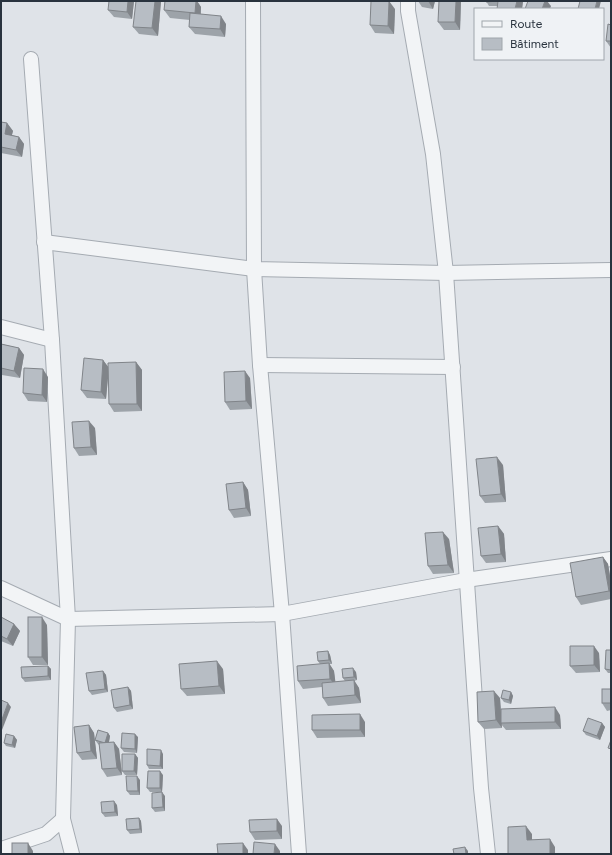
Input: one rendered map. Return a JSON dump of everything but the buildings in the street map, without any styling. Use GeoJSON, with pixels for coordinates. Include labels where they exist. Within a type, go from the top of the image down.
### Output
{"type":"FeatureCollection","features":[{"type":"Feature","properties":{"kind":"street"},"geometry":{"type":"LineString","coordinates":[[253,1],[254,269],[260,365],[282,614],[299,854]]}},
{"type":"Feature","properties":{"kind":"street"},"geometry":{"type":"LineString","coordinates":[[408,1],[408,11],[433,154],[446,273],[481,788],[488,854]]}},
{"type":"Feature","properties":{"kind":"street"},"geometry":{"type":"LineString","coordinates":[[31,59],[52,340],[68,619],[63,818],[72,854]]}},
{"type":"Feature","properties":{"kind":"street"},"geometry":{"type":"LineString","coordinates":[[44,242],[254,269],[446,273],[611,270]]}},
{"type":"Feature","properties":{"kind":"street"},"geometry":{"type":"LineString","coordinates":[[1,327],[52,340]]}},
{"type":"Feature","properties":{"kind":"street"},"geometry":{"type":"LineString","coordinates":[[260,365],[453,367]]}},
{"type":"Feature","properties":{"kind":"street"},"geometry":{"type":"LineString","coordinates":[[1,588],[68,619],[282,614],[466,580],[611,559]]}},
{"type":"Feature","properties":{"kind":"street"},"geometry":{"type":"LineString","coordinates":[[1,849],[46,834],[63,818]]}}]}
